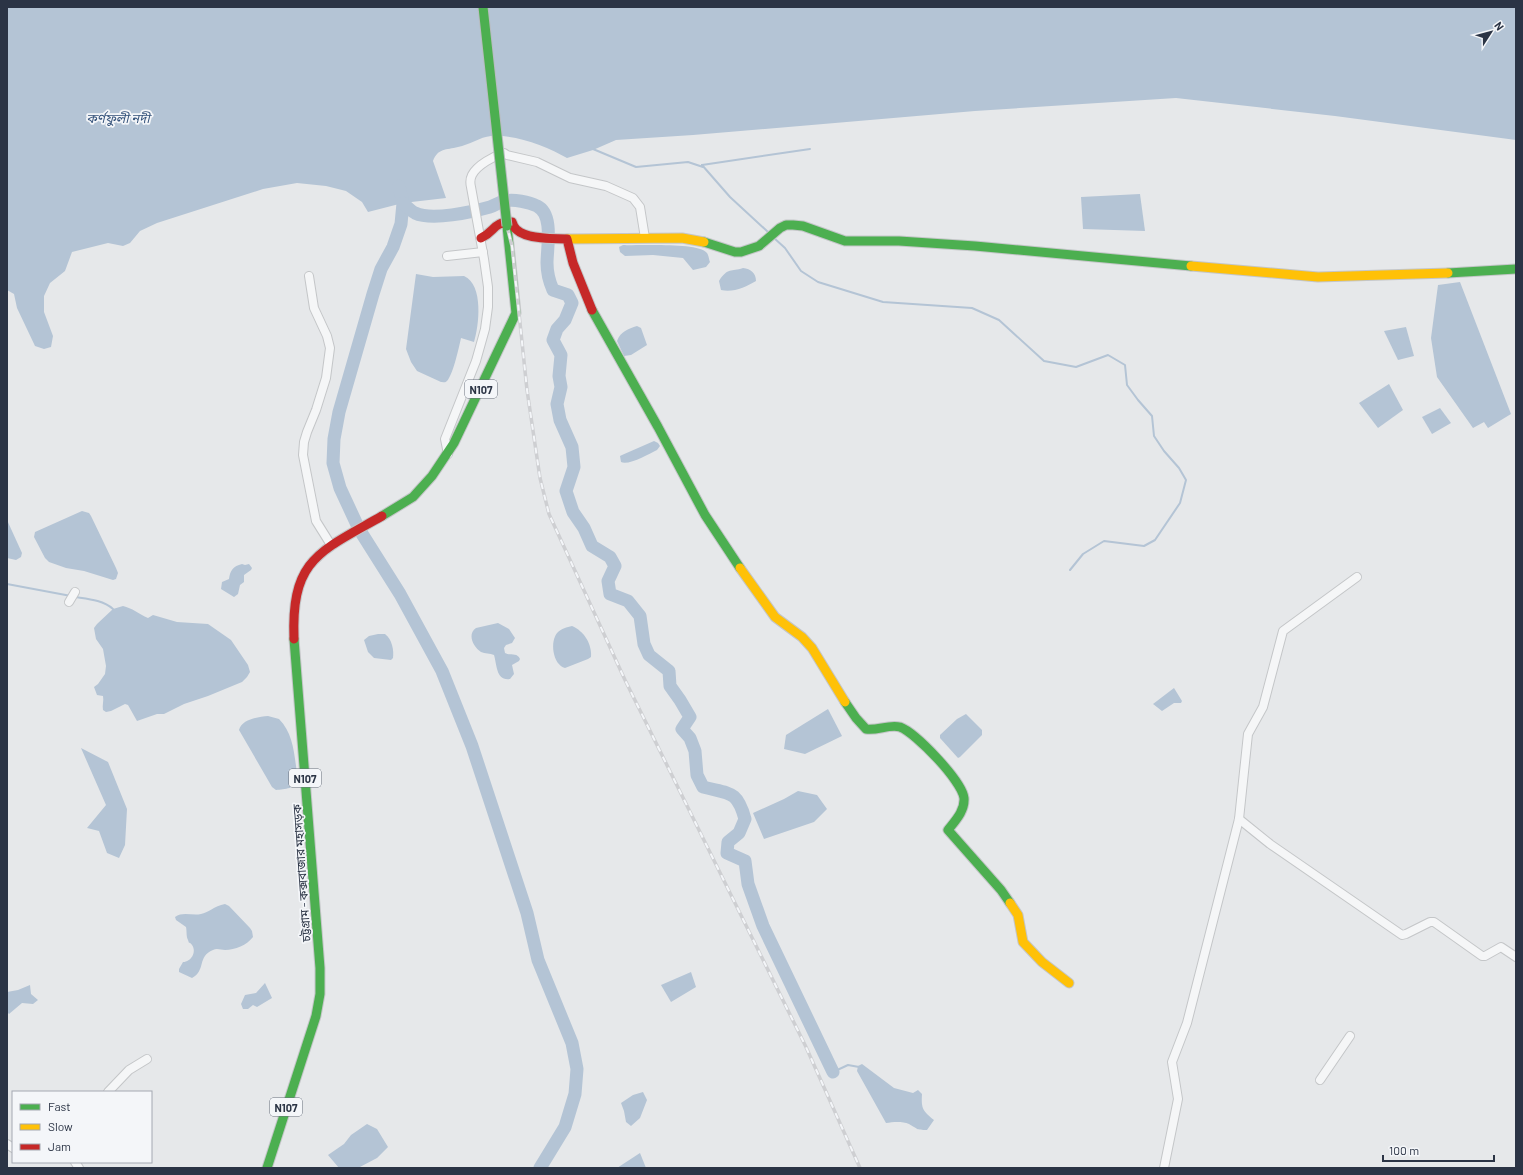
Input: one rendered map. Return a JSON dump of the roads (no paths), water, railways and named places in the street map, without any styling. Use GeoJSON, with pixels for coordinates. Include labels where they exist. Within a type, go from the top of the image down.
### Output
{"type":"FeatureCollection","features":[{"type":"Feature","properties":{"kind":"main road","name":"N107"},"geometry":{"type":"LineString","coordinates":[[448,454],[485,381],[516,314],[483,7]]}},
{"type":"Feature","properties":{"kind":"main road"},"geometry":{"type":"LineString","coordinates":[[481,238],[488,236],[496,224],[505,221],[512,222],[516,230],[520,232],[556,239],[676,237],[692,239],[741,252],[759,246],[780,228],[786,225],[793,225],[803,226],[845,241],[899,241],[976,246],[1318,277],[1481,272],[1516,269]]}},
{"type":"Feature","properties":{"kind":"main road"},"geometry":{"type":"LineString","coordinates":[[567,239],[570,255],[579,282],[592,311],[718,537],[774,618],[801,635],[814,650],[850,710],[862,726],[866,730],[870,731],[892,726],[905,729],[912,733],[960,786],[964,795],[964,808],[948,830],[1001,890],[1018,915],[1023,942],[1042,962],[1069,983]]}},
{"type":"Feature","properties":{"kind":"main road","name":"চট্টগ্রাম - কক্সবাজার মহাসড়ক"},"geometry":{"type":"LineString","coordinates":[[267,1168],[311,1034],[319,1004],[321,984],[307,795],[294,652],[293,616],[297,589],[303,575],[318,555],[340,539],[404,503],[420,490],[448,454]]}},
{"type":"Feature","properties":{"kind":"street"},"geometry":{"type":"LineString","coordinates":[[448,454],[444,442],[470,378],[481,346],[485,329],[488,299],[481,238],[470,182],[474,171],[497,155],[504,153],[537,162],[570,178],[606,186],[633,198],[640,207],[645,238]]}},
{"type":"Feature","properties":{"kind":"street"},"geometry":{"type":"LineString","coordinates":[[447,256],[483,252]]}},
{"type":"Feature","properties":{"kind":"street"},"geometry":{"type":"LineString","coordinates":[[309,276],[314,308],[329,340],[330,348],[326,378],[306,432],[303,456],[316,521],[331,545]]}},
{"type":"Feature","properties":{"kind":"street"},"geometry":{"type":"LineString","coordinates":[[1164,1168],[1178,1099],[1172,1062],[1187,1024],[1239,819],[1248,734],[1264,706],[1283,630],[1357,577]]}},
{"type":"Feature","properties":{"kind":"street"},"geometry":{"type":"LineString","coordinates":[[69,602],[75,592]]}},
{"type":"Feature","properties":{"kind":"street"},"geometry":{"type":"LineString","coordinates":[[1239,819],[1270,844],[1402,935],[1430,922],[1434,922],[1482,956],[1501,947],[1516,957]]}},
{"type":"Feature","properties":{"kind":"street"},"geometry":{"type":"LineString","coordinates":[[1320,1080],[1350,1036]]}},
{"type":"Feature","properties":{"kind":"street"},"geometry":{"type":"LineString","coordinates":[[109,1091],[129,1070],[147,1059]]}},
{"type":"Feature","properties":{"kind":"water","name":"কর্ণফুলী নদী"},"geometry":{"type":"Polygon","coordinates":[[[7,7],[1516,7],[1516,140],[1335,116],[1176,98],[975,111],[693,135],[616,140],[593,150],[567,158],[550,149],[520,139],[491,136],[462,146],[443,150],[437,154],[433,161],[446,198],[403,203],[368,212],[362,202],[346,191],[326,186],[297,183],[263,189],[157,223],[140,231],[130,243],[123,246],[108,243],[72,252],[65,271],[50,283],[44,296],[44,312],[53,336],[51,347],[44,349],[35,346],[17,308],[14,294],[7,290],[7,7]]]}},
{"type":"Feature","properties":{"kind":"water"},"geometry":{"type":"Polygon","coordinates":[[[1140,194],[1145,231],[1083,229],[1081,197],[1140,194]]]}},
{"type":"Feature","properties":{"kind":"water"},"geometry":{"type":"Polygon","coordinates":[[[623,245],[668,245],[692,247],[707,253],[710,262],[706,267],[693,270],[683,258],[653,255],[625,256],[620,252],[619,247],[623,245]]]}},
{"type":"Feature","properties":{"kind":"water"},"geometry":{"type":"Polygon","coordinates":[[[743,268],[752,272],[756,281],[735,290],[721,290],[719,281],[727,272],[743,268]]]}},
{"type":"Feature","properties":{"kind":"water"},"geometry":{"type":"Polygon","coordinates":[[[416,274],[433,277],[464,276],[475,288],[478,316],[474,342],[461,338],[456,361],[449,378],[445,382],[441,382],[417,371],[411,362],[406,349],[416,274]]]}},
{"type":"Feature","properties":{"kind":"water"},"geometry":{"type":"Polygon","coordinates":[[[1460,282],[1511,414],[1488,428],[1484,422],[1473,428],[1437,377],[1431,338],[1438,285],[1460,282]]]}},
{"type":"Feature","properties":{"kind":"water"},"geometry":{"type":"Polygon","coordinates":[[[637,326],[641,328],[647,345],[631,355],[624,356],[617,341],[628,329],[637,326]]]}},
{"type":"Feature","properties":{"kind":"water"},"geometry":{"type":"Polygon","coordinates":[[[1406,327],[1414,356],[1398,360],[1384,331],[1406,327]]]}},
{"type":"Feature","properties":{"kind":"water"},"geometry":{"type":"Polygon","coordinates":[[[1389,384],[1403,410],[1378,428],[1359,403],[1389,384]]]}},
{"type":"Feature","properties":{"kind":"water"},"geometry":{"type":"Polygon","coordinates":[[[1440,408],[1451,423],[1432,434],[1422,417],[1440,408]]]}},
{"type":"Feature","properties":{"kind":"water"},"geometry":{"type":"Polygon","coordinates":[[[654,441],[660,446],[657,450],[633,461],[624,463],[621,462],[620,456],[654,441]]]}},
{"type":"Feature","properties":{"kind":"water"},"geometry":{"type":"Polygon","coordinates":[[[82,511],[89,513],[91,516],[118,573],[116,579],[113,580],[49,562],[45,558],[34,537],[35,532],[82,511]]]}},
{"type":"Feature","properties":{"kind":"water"},"geometry":{"type":"Polygon","coordinates":[[[7,520],[22,553],[21,557],[16,560],[7,558],[7,520]]]}},
{"type":"Feature","properties":{"kind":"water"},"geometry":{"type":"Polygon","coordinates":[[[242,564],[249,564],[252,568],[244,575],[244,582],[240,585],[238,594],[234,597],[221,589],[222,582],[229,579],[231,571],[242,564]]]}},
{"type":"Feature","properties":{"kind":"water"},"geometry":{"type":"Polygon","coordinates":[[[123,606],[148,618],[153,615],[177,622],[208,624],[231,640],[248,665],[250,672],[242,682],[184,704],[164,714],[157,714],[137,721],[128,705],[125,704],[106,712],[103,710],[103,696],[97,695],[94,687],[105,674],[106,666],[103,649],[96,639],[94,628],[113,609],[123,606]]]}},
{"type":"Feature","properties":{"kind":"water"},"geometry":{"type":"Polygon","coordinates":[[[498,623],[509,629],[515,638],[512,643],[506,645],[504,648],[505,653],[515,655],[520,659],[512,665],[514,674],[510,679],[502,678],[498,672],[494,655],[478,650],[472,640],[473,631],[476,628],[498,623]]]}},
{"type":"Feature","properties":{"kind":"water"},"geometry":{"type":"Polygon","coordinates":[[[572,626],[580,631],[586,638],[589,643],[591,657],[565,668],[561,666],[555,658],[553,647],[554,641],[555,636],[559,631],[572,626]]]}},
{"type":"Feature","properties":{"kind":"water"},"geometry":{"type":"Polygon","coordinates":[[[385,634],[391,642],[393,648],[393,658],[391,660],[374,658],[368,652],[364,640],[369,636],[385,634]]]}},
{"type":"Feature","properties":{"kind":"water"},"geometry":{"type":"Polygon","coordinates":[[[1174,688],[1182,701],[1181,703],[1174,703],[1162,711],[1153,704],[1174,688]]]}},
{"type":"Feature","properties":{"kind":"water"},"geometry":{"type":"Polygon","coordinates":[[[828,709],[842,736],[805,754],[784,749],[786,735],[828,709]]]}},
{"type":"Feature","properties":{"kind":"water"},"geometry":{"type":"Polygon","coordinates":[[[966,714],[982,730],[982,735],[958,758],[940,738],[940,735],[957,719],[966,714]]]}},
{"type":"Feature","properties":{"kind":"water"},"geometry":{"type":"Polygon","coordinates":[[[268,716],[279,719],[284,725],[291,739],[298,779],[295,785],[290,788],[276,790],[272,787],[239,730],[243,723],[247,721],[268,716]]]}},
{"type":"Feature","properties":{"kind":"water"},"geometry":{"type":"Polygon","coordinates":[[[81,748],[108,762],[127,809],[125,845],[119,858],[107,853],[99,831],[87,828],[106,805],[81,748]]]}},
{"type":"Feature","properties":{"kind":"water"},"geometry":{"type":"Polygon","coordinates":[[[798,791],[817,795],[827,809],[814,822],[764,839],[753,813],[798,791]]]}},
{"type":"Feature","properties":{"kind":"water"},"geometry":{"type":"Polygon","coordinates":[[[225,904],[229,906],[250,928],[253,937],[244,945],[237,948],[229,950],[216,949],[208,953],[203,960],[199,972],[192,978],[179,972],[183,962],[186,962],[191,958],[194,951],[187,938],[186,927],[176,920],[175,917],[181,914],[204,913],[225,904]]]}},
{"type":"Feature","properties":{"kind":"water"},"geometry":{"type":"Polygon","coordinates":[[[691,972],[696,987],[671,1002],[661,985],[691,972]]]}},
{"type":"Feature","properties":{"kind":"water"},"geometry":{"type":"Polygon","coordinates":[[[265,983],[272,998],[257,1007],[253,1005],[248,1009],[243,1009],[241,1004],[245,995],[256,993],[265,983]]]}},
{"type":"Feature","properties":{"kind":"water"},"geometry":{"type":"Polygon","coordinates":[[[30,985],[31,994],[38,1000],[33,1004],[22,1003],[9,1014],[7,1012],[7,992],[18,990],[30,985]]]}},
{"type":"Feature","properties":{"kind":"water"},"geometry":{"type":"Polygon","coordinates":[[[862,1064],[894,1088],[913,1093],[918,1090],[922,1094],[922,1106],[927,1114],[934,1120],[927,1130],[916,1128],[903,1122],[886,1123],[857,1071],[858,1066],[862,1064]]]}},
{"type":"Feature","properties":{"kind":"water"},"geometry":{"type":"Polygon","coordinates":[[[643,1092],[647,1100],[640,1118],[631,1126],[626,1122],[621,1103],[633,1095],[643,1092]]]}},
{"type":"Feature","properties":{"kind":"water"},"geometry":{"type":"Polygon","coordinates":[[[367,1124],[377,1129],[388,1147],[377,1158],[358,1168],[339,1168],[328,1155],[344,1144],[351,1135],[367,1124]]]}},
{"type":"Feature","properties":{"kind":"water"},"geometry":{"type":"Polygon","coordinates":[[[640,1153],[646,1168],[617,1168],[640,1153]]]}},
{"type":"Feature","properties":{"kind":"waterway"},"geometry":{"type":"LineString","coordinates":[[593,149],[636,167],[688,162],[703,167],[702,165],[730,197],[768,232]]}},
{"type":"Feature","properties":{"kind":"waterway"},"geometry":{"type":"LineString","coordinates":[[702,165],[810,149]]}},
{"type":"Feature","properties":{"kind":"waterway"},"geometry":{"type":"LineString","coordinates":[[399,186],[403,203],[401,224],[393,247],[381,269],[339,412],[334,439],[333,463],[340,488],[359,529],[400,594],[442,671],[472,746],[527,913],[538,960],[572,1043],[577,1069],[575,1094],[565,1127],[540,1168]]}},
{"type":"Feature","properties":{"kind":"waterway"},"geometry":{"type":"LineString","coordinates":[[403,203],[415,213],[441,216],[482,209],[508,200],[526,202],[537,206],[546,216],[548,224],[547,270],[549,280],[553,290],[568,295],[572,303],[565,320],[557,329],[553,340],[561,355],[559,376],[561,387],[557,404],[560,420],[572,447],[574,467],[566,491],[573,512],[584,528],[592,546],[610,557],[615,566],[608,581],[610,594],[628,601],[640,616],[644,644],[649,655],[669,671],[670,686],[690,717],[682,729],[690,738],[695,751],[697,775],[703,787],[731,795],[739,803],[745,819],[739,833],[728,842],[727,853],[745,861],[748,884],[763,926],[833,1072]]}},
{"type":"Feature","properties":{"kind":"waterway"},"geometry":{"type":"LineString","coordinates":[[774,238],[785,248],[801,271],[818,282],[883,302],[972,308],[999,320],[1044,361],[1076,367],[1108,355],[1125,365],[1127,385],[1152,416],[1154,436],[1164,451],[1179,468],[1186,480],[1180,503],[1155,540],[1144,546],[1104,541],[1083,554],[1070,570]]}},
{"type":"Feature","properties":{"kind":"waterway"},"geometry":{"type":"LineString","coordinates":[[7,584],[71,596]]}},
{"type":"Feature","properties":{"kind":"waterway"},"geometry":{"type":"LineString","coordinates":[[75,597],[100,602],[113,609]]}},
{"type":"Feature","properties":{"kind":"waterway"},"geometry":{"type":"LineString","coordinates":[[833,1072],[848,1065],[859,1067]]}},
{"type":"Feature","properties":{"kind":"railway"},"geometry":{"type":"LineString","coordinates":[[482,7],[507,226],[512,246],[527,390],[540,478],[549,514],[625,680],[806,1047],[860,1168]]}}]}
